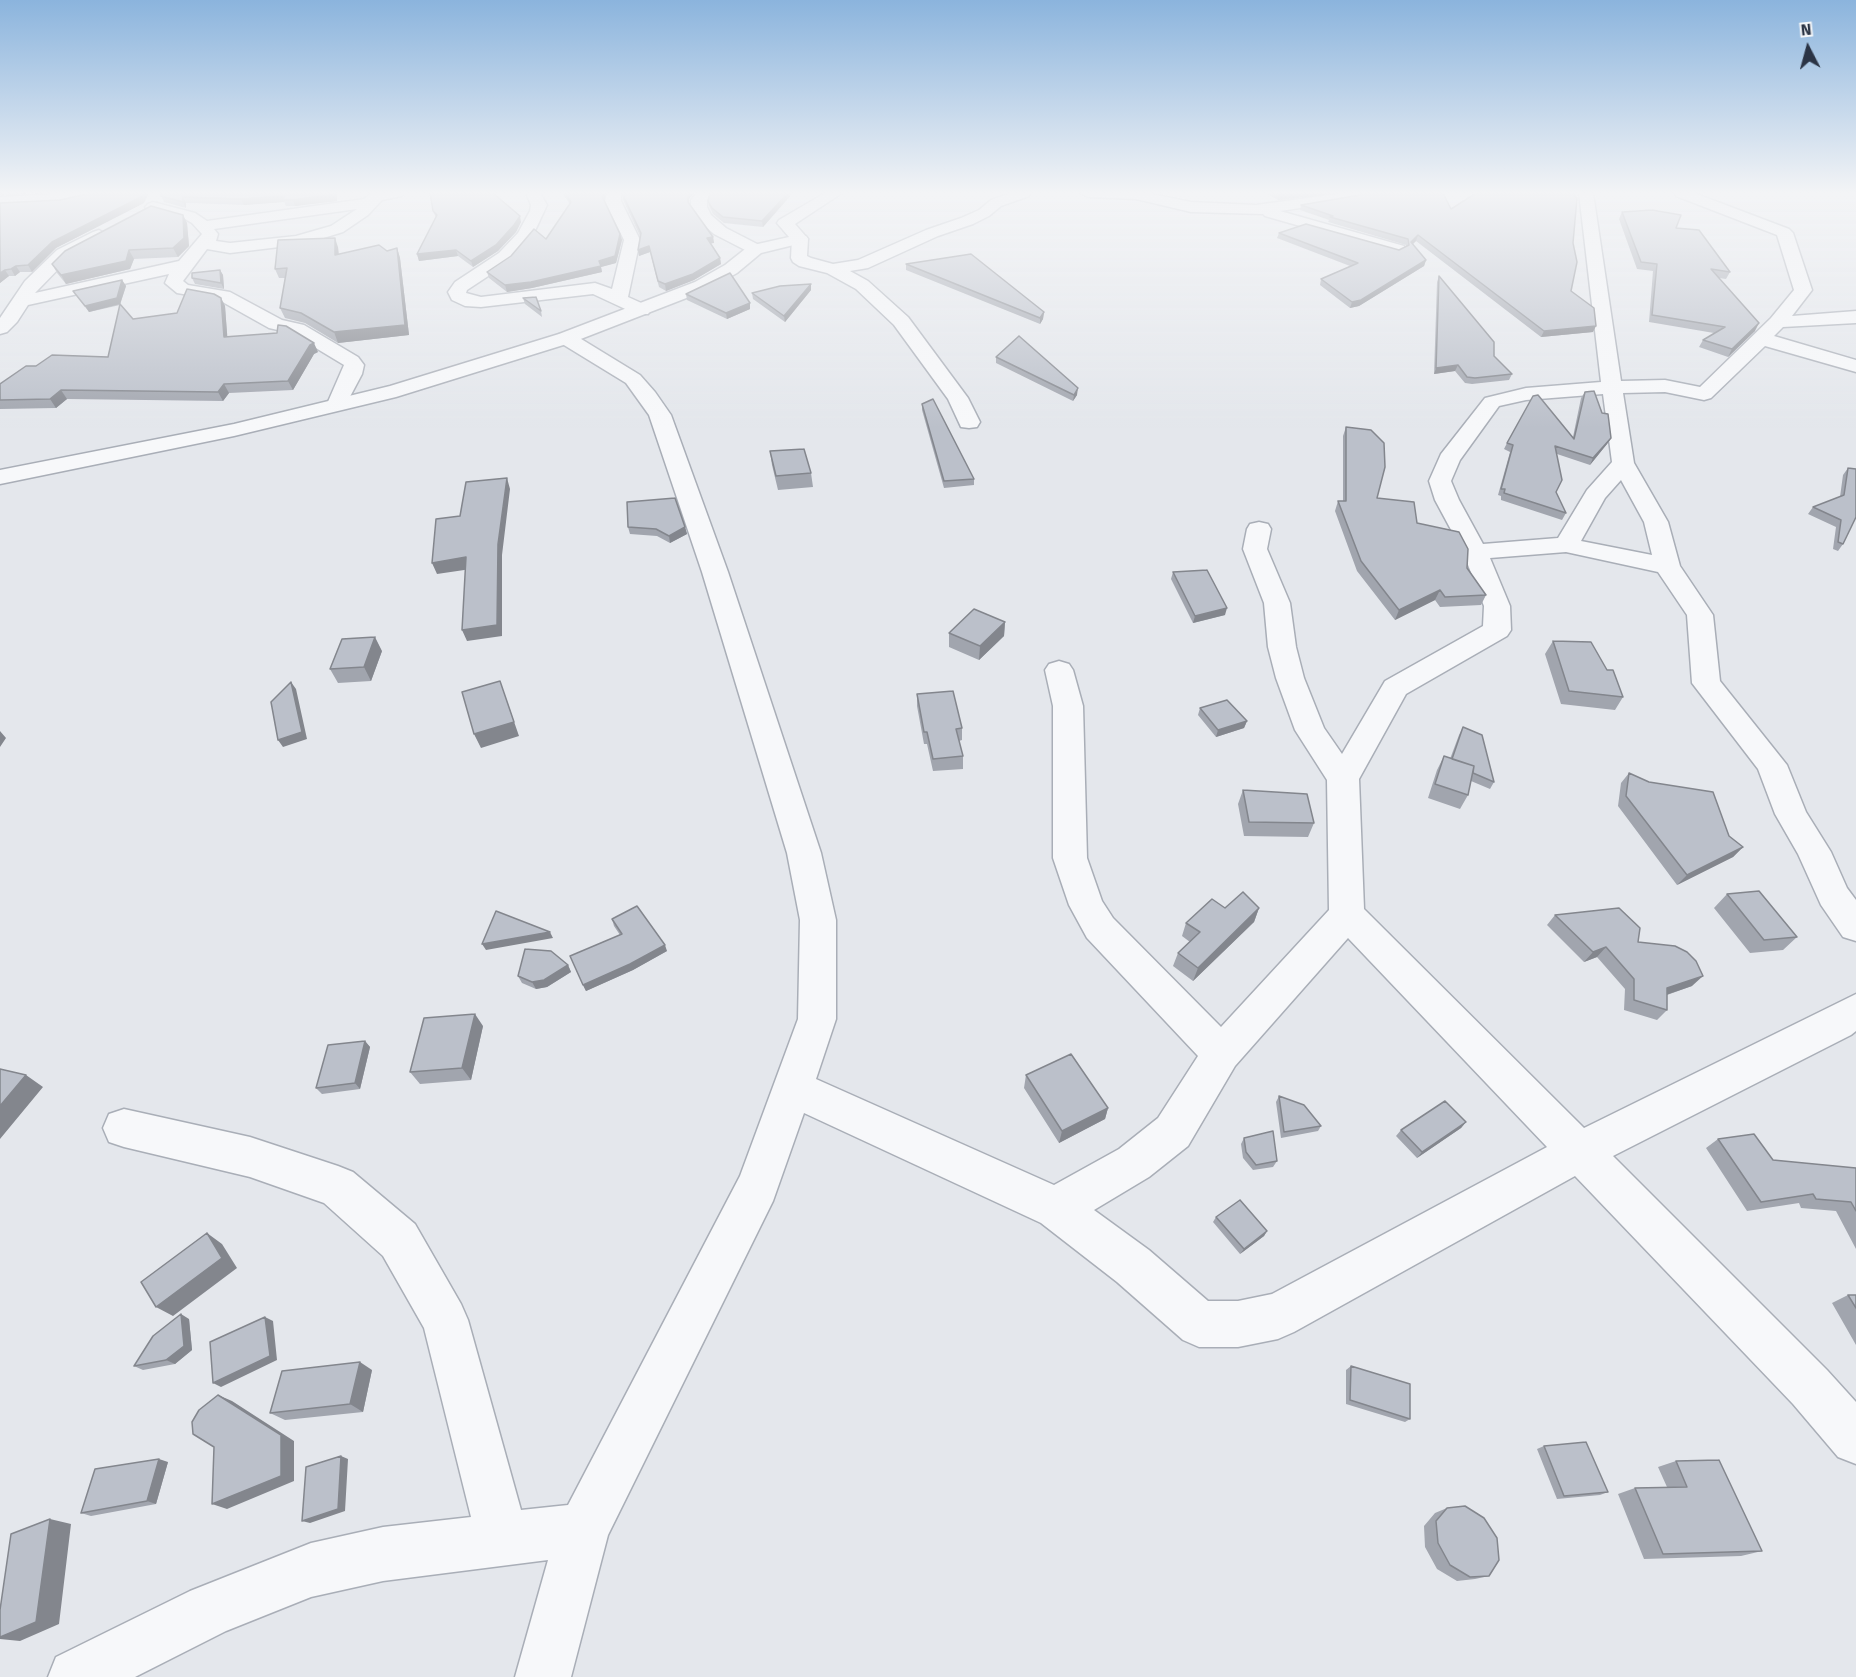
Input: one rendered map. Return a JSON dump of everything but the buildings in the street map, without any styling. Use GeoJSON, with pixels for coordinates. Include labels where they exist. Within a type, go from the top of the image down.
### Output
{"type":"FeatureCollection","features":[{"type":"Feature","properties":{"kind":"street"},"geometry":{"type":"LineString","coordinates":[[0,328],[11,318],[31,285],[45,271]]}},
{"type":"Feature","properties":{"kind":"street"},"geometry":{"type":"LineString","coordinates":[[21,301],[156,271]]}},
{"type":"Feature","properties":{"kind":"street"},"geometry":{"type":"LineString","coordinates":[[180,271],[174,283],[183,288],[224,296],[276,324],[297,330],[351,360],[354,366],[352,374],[337,404]]}},
{"type":"Feature","properties":{"kind":"street"},"geometry":{"type":"LineString","coordinates":[[484,271],[462,286],[457,292],[458,296],[471,302],[481,302],[596,288],[642,310]]}},
{"type":"Feature","properties":{"kind":"street"},"geometry":{"type":"LineString","coordinates":[[619,299],[625,271]]}},
{"type":"Feature","properties":{"kind":"street"},"geometry":{"type":"LineString","coordinates":[[0,477],[234,430],[426,383],[566,338],[642,310],[719,278],[727,271]]}},
{"type":"Feature","properties":{"kind":"street"},"geometry":{"type":"LineString","coordinates":[[837,271],[862,285],[901,321],[958,398],[969,422]]}},
{"type":"Feature","properties":{"kind":"street"},"geometry":{"type":"LineString","coordinates":[[1596,271],[1623,463],[1656,522],[1667,566],[1700,615],[1706,683],[1772,765],[1791,814],[1814,852],[1833,895],[1856,927]]}},
{"type":"Feature","properties":{"kind":"street"},"geometry":{"type":"LineString","coordinates":[[1803,271],[1812,292],[1704,394],[1665,386],[1612,387],[1527,394],[1492,402],[1449,459],[1440,481],[1447,500],[1475,552],[1497,606],[1497,630],[1395,688],[1343,779],[1347,914],[1810,1387],[1856,1439]]}},
{"type":"Feature","properties":{"kind":"street"},"geometry":{"type":"LineString","coordinates":[[1770,330],[1856,317]]}},
{"type":"Feature","properties":{"kind":"street"},"geometry":{"type":"LineString","coordinates":[[1770,330],[1856,366]]}},
{"type":"Feature","properties":{"kind":"street"},"geometry":{"type":"LineString","coordinates":[[543,1677],[583,1529],[758,1186],[817,1019],[818,920],[804,853],[715,572],[660,415],[648,396],[633,379],[566,338]]}},
{"type":"Feature","properties":{"kind":"street"},"geometry":{"type":"LineString","coordinates":[[1566,545],[1595,495],[1623,463]]}},
{"type":"Feature","properties":{"kind":"street"},"geometry":{"type":"LineString","coordinates":[[1259,529],[1255,549],[1277,603],[1282,647],[1290,678],[1310,730],[1343,779]]}},
{"type":"Feature","properties":{"kind":"street"},"geometry":{"type":"LineString","coordinates":[[1475,552],[1566,545],[1667,566]]}},
{"type":"Feature","properties":{"kind":"street"},"geometry":{"type":"LineString","coordinates":[[1059,670],[1068,706],[1070,858],[1086,905],[1100,928],[1221,1054]]}},
{"type":"Feature","properties":{"kind":"street"},"geometry":{"type":"LineString","coordinates":[[1056,1208],[1134,1162],[1173,1132],[1221,1054],[1347,914]]}},
{"type":"Feature","properties":{"kind":"street"},"geometry":{"type":"LineString","coordinates":[[793,1088],[1056,1208],[1133,1266],[1200,1324],[1238,1324],[1278,1317],[1581,1151],[1837,1023],[1856,1010]]}},
{"type":"Feature","properties":{"kind":"street"},"geometry":{"type":"LineString","coordinates":[[124,1128],[250,1157],[338,1186],[399,1240],[445,1320],[503,1539]]}},
{"type":"Feature","properties":{"kind":"street"},"geometry":{"type":"LineString","coordinates":[[1810,1387],[1856,1424]]}},
{"type":"Feature","properties":{"kind":"street"},"geometry":{"type":"LineString","coordinates":[[76,1677],[209,1610],[311,1570],[383,1554],[583,1529]]}}]}
